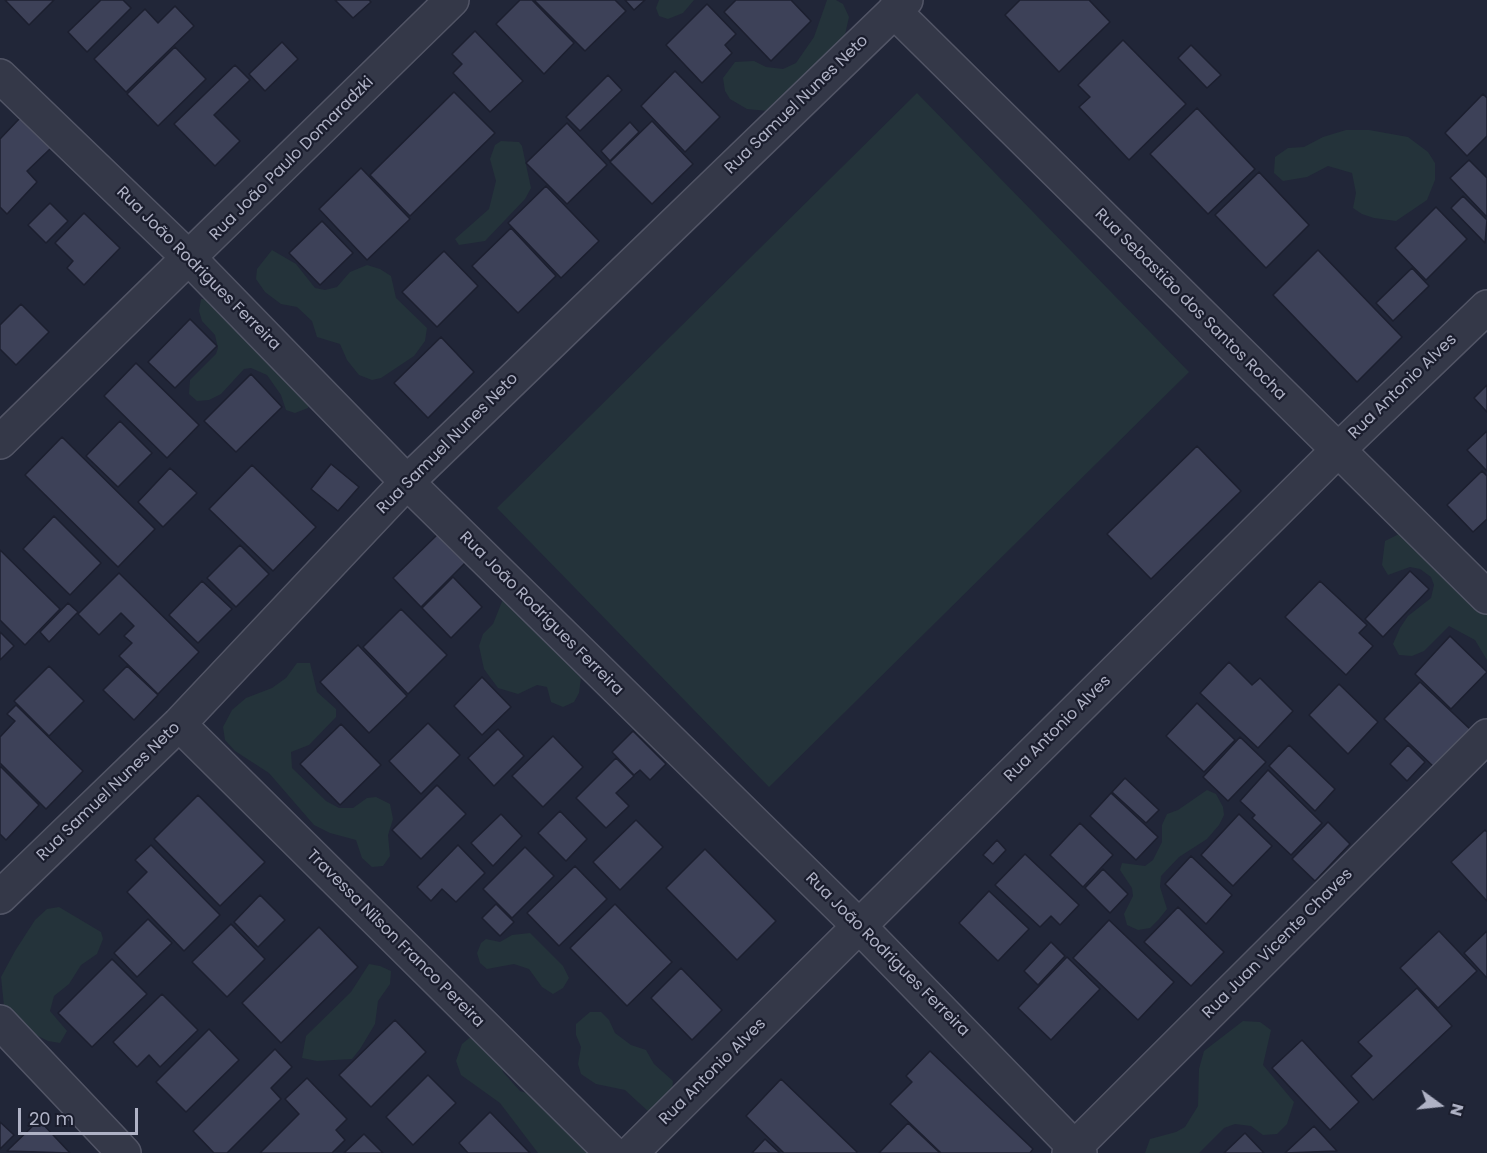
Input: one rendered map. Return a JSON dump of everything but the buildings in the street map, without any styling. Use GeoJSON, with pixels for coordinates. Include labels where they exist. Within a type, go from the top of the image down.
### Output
{"type":"FeatureCollection","features":[{"type":"Feature","properties":{"kind":"street","name":"Rua João Paulo Domaradzki"},"geometry":{"type":"LineString","coordinates":[[0,442],[190,259],[452,0]]}},
{"type":"Feature","properties":{"kind":"street","name":"Rua Sebastião dos Santos Rocha"},"geometry":{"type":"LineString","coordinates":[[900,6],[1337,451],[1487,597]]}},
{"type":"Feature","properties":{"kind":"street","name":"Rua Samuel Nunes Neto"},"geometry":{"type":"LineString","coordinates":[[0,897],[178,724],[408,482],[900,6]]}},
{"type":"Feature","properties":{"kind":"street","name":"Rua João Rodrigues Ferreira"},"geometry":{"type":"LineString","coordinates":[[0,76],[190,259],[408,482],[860,927],[1075,1151]]}},
{"type":"Feature","properties":{"kind":"street","name":"Rua Antonio Alves"},"geometry":{"type":"LineString","coordinates":[[631,1153],[1337,451],[1487,307]]}},
{"type":"Feature","properties":{"kind":"street","name":"Travessa Nilson Franco Pereira"},"geometry":{"type":"LineString","coordinates":[[178,724],[612,1153]]}},
{"type":"Feature","properties":{"kind":"street","name":"Rua Juan Vicente Chaves"},"geometry":{"type":"LineString","coordinates":[[1075,1151],[1487,736]]}},
{"type":"Feature","properties":{"kind":"street"},"geometry":{"type":"LineString","coordinates":[[0,1022],[124,1153]]}},
{"type":"Feature","properties":{"kind":"shaded area"},"geometry":{"type":"Polygon","coordinates":[[[659,0],[694,0],[683,13],[668,19],[659,16],[656,8],[659,0]]]}},
{"type":"Feature","properties":{"kind":"shaded area"},"geometry":{"type":"Polygon","coordinates":[[[827,0],[836,0],[843,4],[849,17],[844,39],[778,112],[747,109],[730,99],[725,91],[723,78],[735,62],[754,61],[766,67],[783,69],[796,63],[814,37],[827,0]]]}},
{"type":"Feature","properties":{"kind":"shaded area"},"geometry":{"type":"Polygon","coordinates":[[[917,93],[1189,372],[769,787],[497,508],[917,93]]]}},
{"type":"Feature","properties":{"kind":"shaded area"},"geometry":{"type":"Polygon","coordinates":[[[1346,130],[1369,130],[1408,137],[1428,152],[1435,163],[1435,180],[1427,200],[1396,221],[1374,218],[1353,208],[1356,193],[1352,173],[1328,166],[1307,177],[1283,181],[1274,173],[1275,157],[1288,148],[1304,147],[1323,137],[1346,130]]]}},
{"type":"Feature","properties":{"kind":"shaded area"},"geometry":{"type":"Polygon","coordinates":[[[501,141],[519,142],[522,146],[531,188],[525,199],[485,241],[459,245],[455,239],[489,209],[496,181],[490,159],[495,145],[501,141]]]}},
{"type":"Feature","properties":{"kind":"shaded area"},"geometry":{"type":"Polygon","coordinates":[[[272,250],[296,264],[315,288],[325,290],[337,287],[350,272],[367,265],[380,269],[391,276],[396,298],[427,328],[425,341],[414,356],[381,378],[372,380],[359,375],[347,360],[340,344],[317,337],[312,321],[297,307],[281,304],[265,292],[256,279],[257,269],[272,250]]]}},
{"type":"Feature","properties":{"kind":"shaded area"},"geometry":{"type":"Polygon","coordinates":[[[201,299],[214,299],[311,400],[308,408],[295,413],[286,410],[281,395],[267,375],[251,368],[244,369],[221,394],[209,400],[197,401],[189,394],[190,380],[216,354],[218,348],[215,335],[202,321],[199,311],[201,299]]]}},
{"type":"Feature","properties":{"kind":"shaded area"},"geometry":{"type":"Polygon","coordinates":[[[1401,533],[1487,612],[1487,660],[1475,640],[1449,626],[1424,651],[1412,656],[1399,655],[1393,644],[1400,628],[1408,616],[1431,598],[1434,585],[1431,577],[1420,569],[1410,567],[1388,575],[1382,565],[1385,541],[1401,533]]]}},
{"type":"Feature","properties":{"kind":"shaded area"},"geometry":{"type":"Polygon","coordinates":[[[512,597],[568,657],[569,666],[581,678],[579,693],[574,702],[563,707],[551,702],[547,687],[537,685],[518,694],[498,688],[484,669],[479,646],[483,634],[493,624],[503,599],[512,597]]]}},
{"type":"Feature","properties":{"kind":"shaded area"},"geometry":{"type":"Polygon","coordinates":[[[297,663],[310,663],[317,692],[336,709],[336,717],[309,745],[291,752],[292,768],[326,801],[339,808],[353,808],[367,798],[376,797],[390,804],[393,819],[388,835],[390,856],[383,866],[372,867],[362,858],[356,840],[330,833],[314,825],[269,773],[235,751],[225,740],[223,727],[232,710],[246,698],[272,688],[286,678],[297,663]]]}},
{"type":"Feature","properties":{"kind":"shaded area"},"geometry":{"type":"Polygon","coordinates":[[[1207,790],[1216,794],[1223,807],[1224,815],[1219,825],[1207,839],[1179,857],[1161,876],[1160,887],[1167,909],[1159,919],[1150,928],[1138,930],[1127,925],[1124,914],[1133,896],[1132,888],[1120,870],[1122,863],[1145,866],[1153,860],[1162,842],[1162,825],[1167,814],[1178,810],[1207,790]]]}},
{"type":"Feature","properties":{"kind":"shaded area"},"geometry":{"type":"Polygon","coordinates":[[[59,907],[101,932],[103,939],[97,954],[81,965],[69,984],[54,996],[50,1011],[67,1031],[60,1043],[48,1041],[32,1033],[4,1006],[1,977],[35,920],[47,909],[59,907]]]}},
{"type":"Feature","properties":{"kind":"shaded area"},"geometry":{"type":"Polygon","coordinates":[[[530,933],[563,966],[569,978],[563,988],[553,994],[542,987],[529,969],[514,964],[487,969],[480,963],[477,953],[481,943],[486,939],[500,942],[512,935],[530,933]]]}},
{"type":"Feature","properties":{"kind":"shaded area"},"geometry":{"type":"Polygon","coordinates":[[[369,964],[391,971],[390,984],[378,1001],[375,1024],[360,1049],[352,1059],[317,1061],[302,1058],[306,1036],[351,992],[369,964]]]}},
{"type":"Feature","properties":{"kind":"shaded area"},"geometry":{"type":"Polygon","coordinates":[[[590,1012],[601,1012],[609,1020],[615,1033],[631,1045],[646,1050],[654,1064],[673,1081],[671,1101],[650,1113],[625,1090],[596,1084],[581,1074],[578,1064],[581,1047],[576,1035],[576,1024],[590,1012]]]}},
{"type":"Feature","properties":{"kind":"shaded area"},"geometry":{"type":"Polygon","coordinates":[[[1243,1021],[1260,1022],[1271,1030],[1263,1065],[1294,1102],[1287,1124],[1277,1134],[1263,1135],[1251,1126],[1235,1124],[1224,1128],[1199,1153],[1145,1153],[1150,1139],[1176,1132],[1185,1127],[1198,1106],[1199,1069],[1204,1051],[1243,1021]]]}},
{"type":"Feature","properties":{"kind":"shaded area"},"geometry":{"type":"Polygon","coordinates":[[[474,1034],[501,1064],[503,1072],[520,1091],[530,1094],[597,1153],[538,1153],[500,1103],[461,1075],[456,1061],[462,1044],[474,1034]]]}}]}
